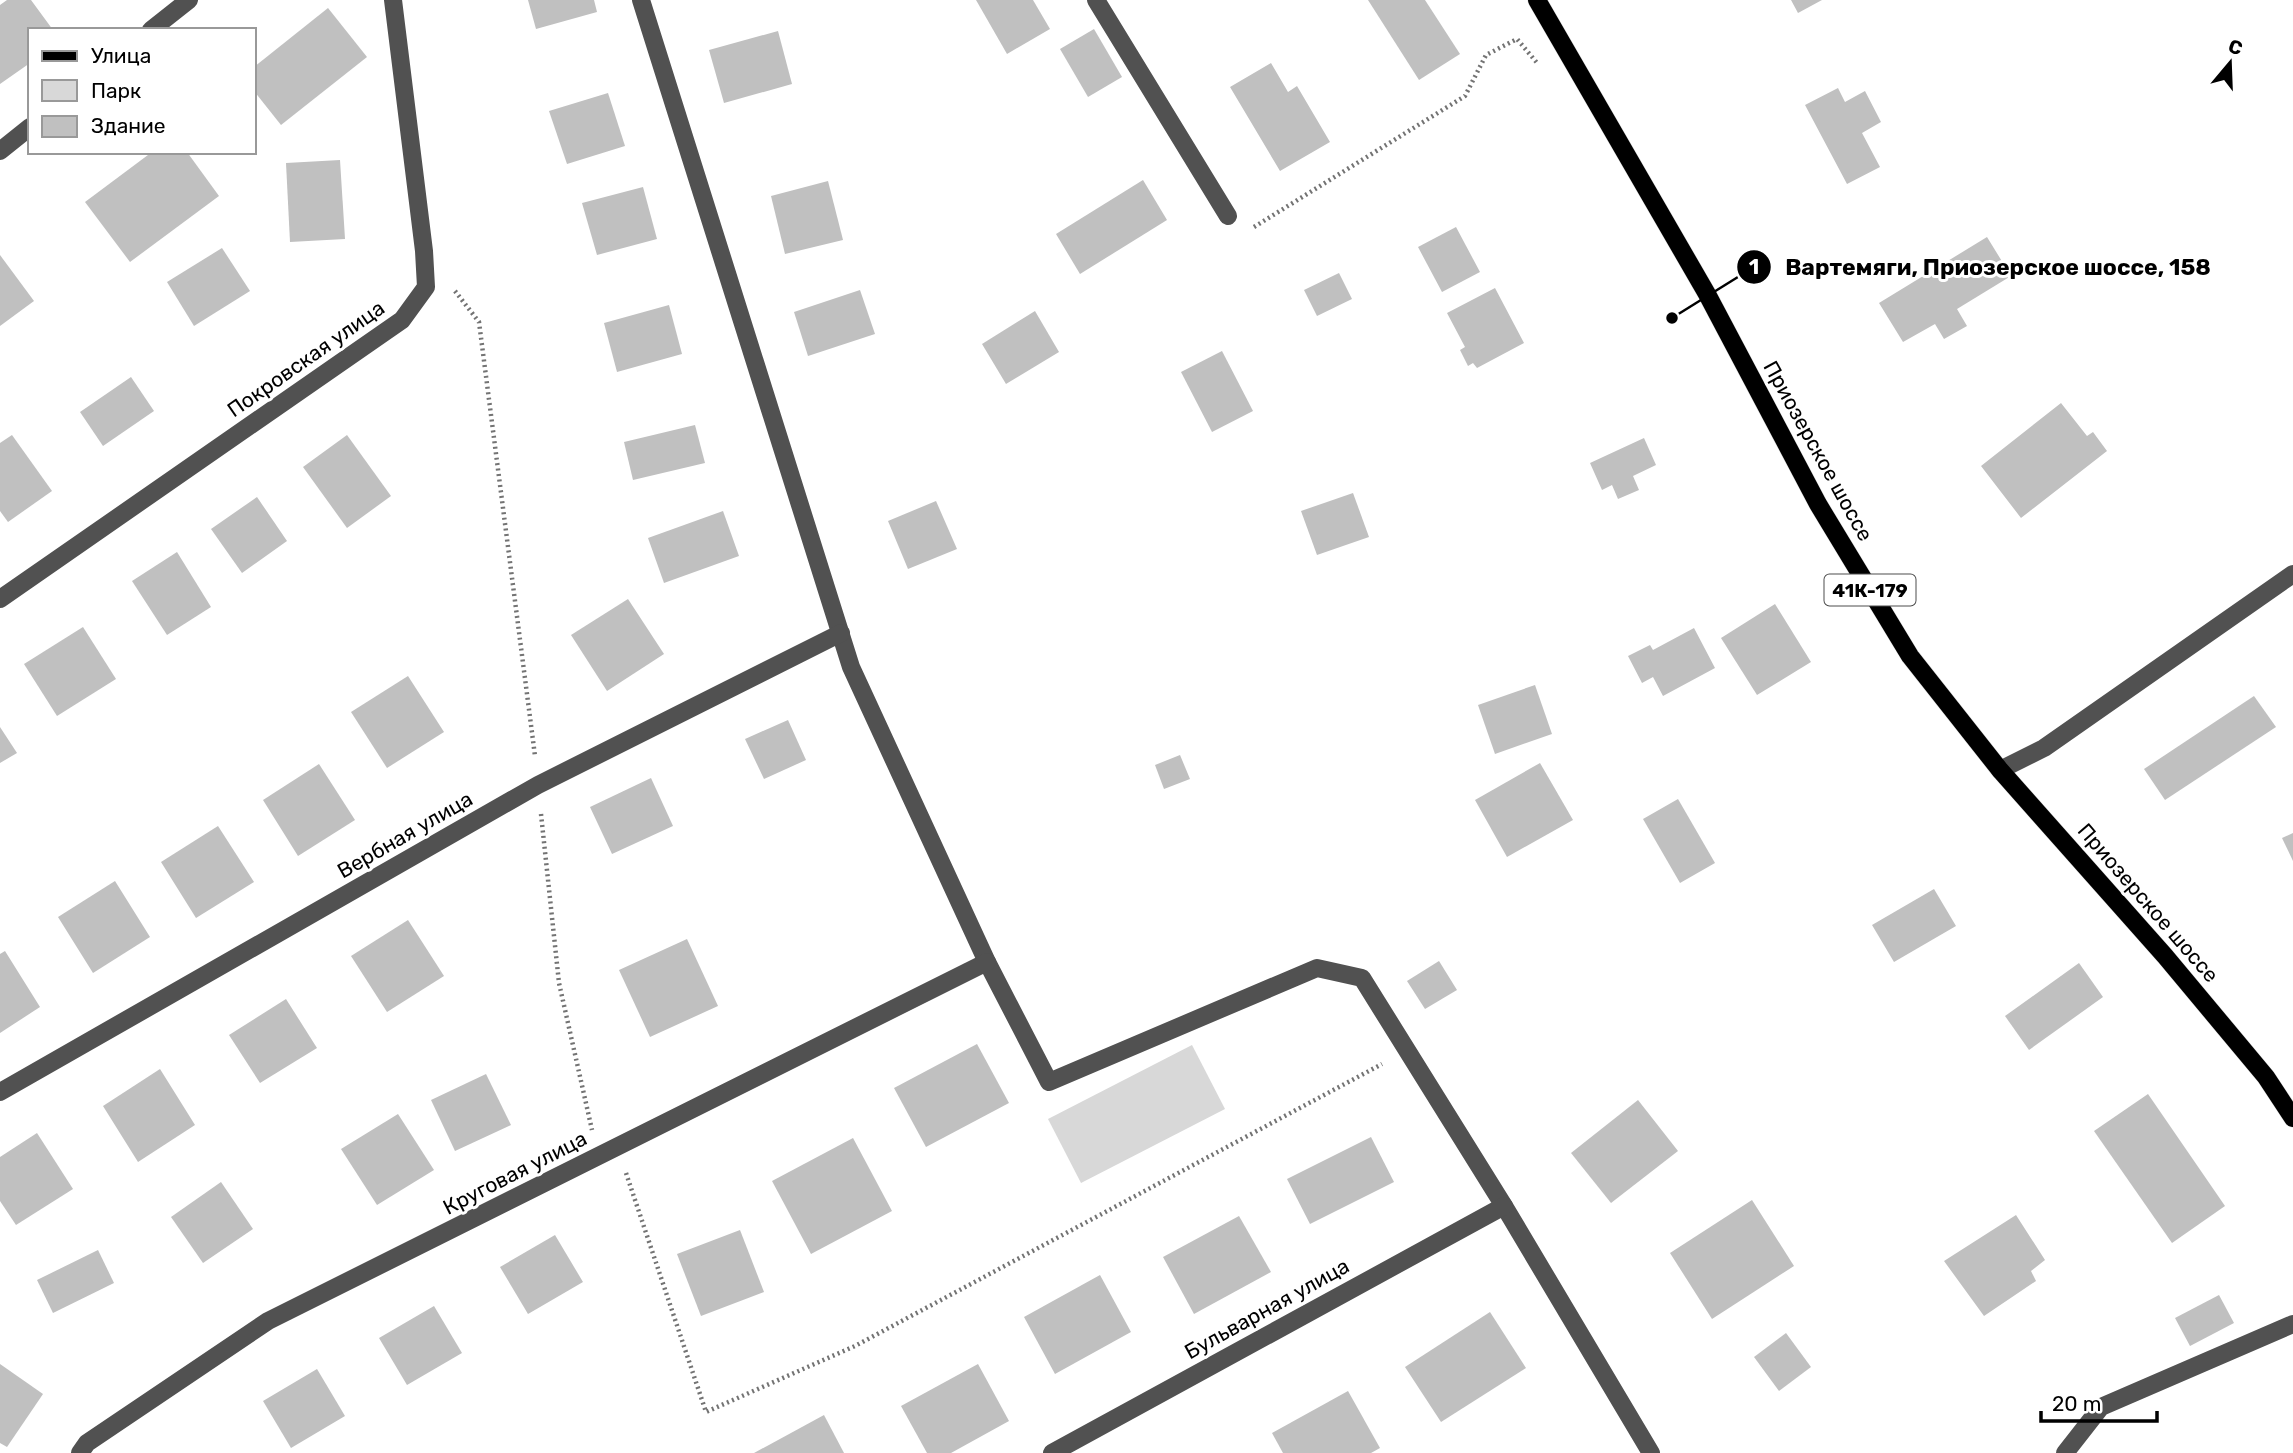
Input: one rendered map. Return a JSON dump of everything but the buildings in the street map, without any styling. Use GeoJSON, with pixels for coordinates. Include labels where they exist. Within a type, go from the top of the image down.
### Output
{"type":"FeatureCollection","features":[{"type":"Feature","properties":{"kind":"main road","name":"Приозерское шоссе"},"geometry":{"type":"LineString","coordinates":[[1537,0],[1707,294],[1825,515],[1910,656],[2000,770],[2174,966],[2266,1077],[2293,1118]]}},
{"type":"Feature","properties":{"kind":"street"},"geometry":{"type":"LineString","coordinates":[[154,28],[189,0]]}},
{"type":"Feature","properties":{"kind":"street","name":"Покровская улица"},"geometry":{"type":"LineString","coordinates":[[0,599],[402,320],[426,287],[424,251],[393,0]]}},
{"type":"Feature","properties":{"kind":"street"},"geometry":{"type":"LineString","coordinates":[[641,0],[851,667],[987,962],[1049,1082],[1317,968],[1362,978],[1504,1206],[1651,1453]]}},
{"type":"Feature","properties":{"kind":"street"},"geometry":{"type":"LineString","coordinates":[[1096,0],[1228,216]]}},
{"type":"Feature","properties":{"kind":"street"},"geometry":{"type":"LineString","coordinates":[[0,150],[28,129]]}},
{"type":"Feature","properties":{"kind":"street"},"geometry":{"type":"LineString","coordinates":[[2000,770],[2044,748],[2293,574]]}},
{"type":"Feature","properties":{"kind":"street","name":"Вербная улица"},"geometry":{"type":"LineString","coordinates":[[0,1092],[538,785],[841,633]]}},
{"type":"Feature","properties":{"kind":"street","name":"Круговая улица"},"geometry":{"type":"LineString","coordinates":[[80,1453],[87,1443],[268,1321],[987,962]]}},
{"type":"Feature","properties":{"kind":"street","name":"Бульварная улица"},"geometry":{"type":"LineString","coordinates":[[1052,1453],[1504,1206]]}},
{"type":"Feature","properties":{"kind":"street"},"geometry":{"type":"LineString","coordinates":[[2065,1453],[2101,1407],[2293,1324]]}},
{"type":"Feature","properties":{"kind":"path"},"geometry":{"type":"LineString","coordinates":[[1228,216],[1254,228],[1465,96],[1486,55],[1517,39],[1541,67]]}},
{"type":"Feature","properties":{"kind":"path"},"geometry":{"type":"LineString","coordinates":[[424,251],[479,322],[538,785],[559,984],[598,1157]]}},
{"type":"Feature","properties":{"kind":"path"},"geometry":{"type":"LineString","coordinates":[[617,1147],[706,1412],[855,1346],[1408,1050]]}},
{"type":"Feature","properties":{"kind":"green space"},"geometry":{"type":"Polygon","coordinates":[[[1192,1045],[1225,1109],[1081,1183],[1048,1119],[1192,1045]]]}},
{"type":"Feature","properties":{"kind":"place","name":"Вартемяги, Приозерское шоссе, 158"},"geometry":{"type":"Point","coordinates":[1672,318]}}]}
